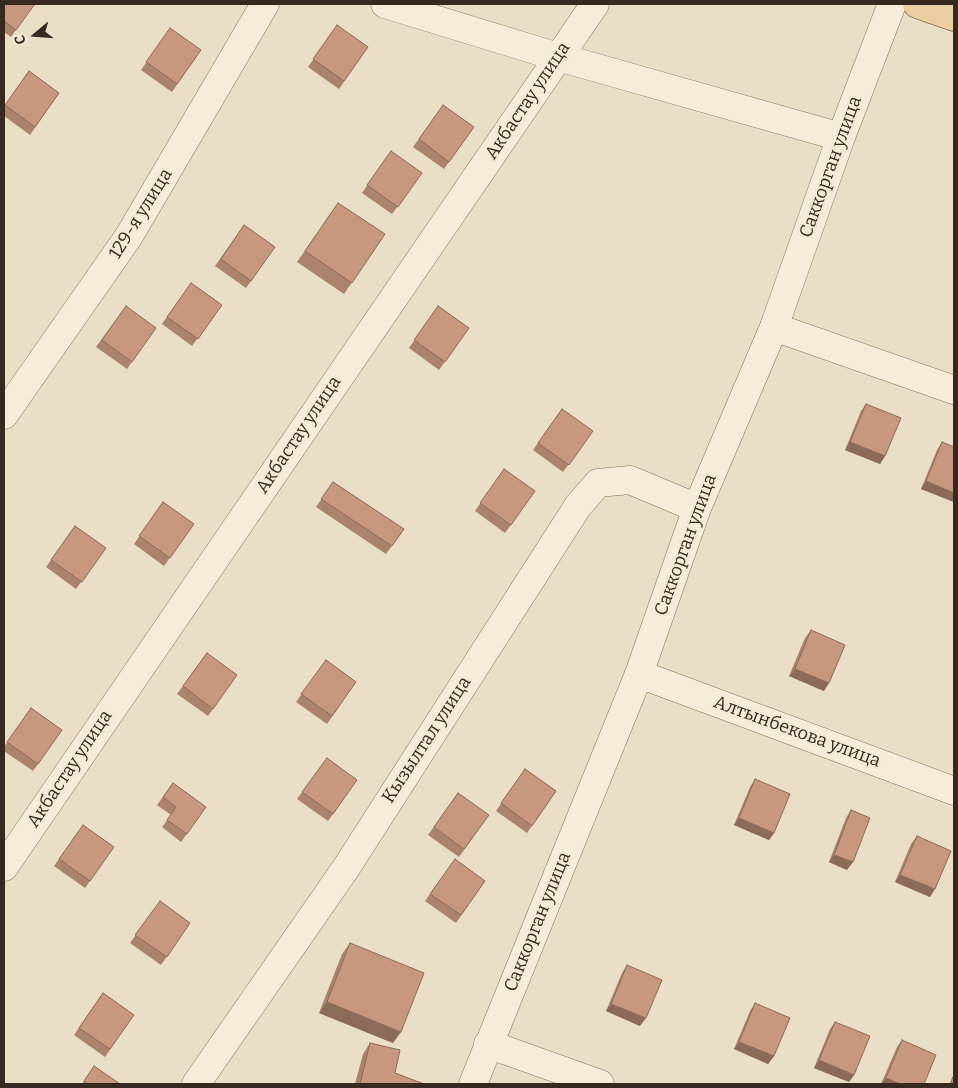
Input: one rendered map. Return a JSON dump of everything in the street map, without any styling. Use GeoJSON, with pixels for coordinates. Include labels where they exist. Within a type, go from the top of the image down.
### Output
{"type":"FeatureCollection","features":[{"type":"Feature","properties":{"kind":"main road"},"geometry":{"type":"LineString","coordinates":[[917,4],[954,17]]}},
{"type":"Feature","properties":{"kind":"street","name":"129-я улица"},"geometry":{"type":"LineString","coordinates":[[4,415],[129,236],[265,4]]}},
{"type":"Feature","properties":{"kind":"street"},"geometry":{"type":"LineString","coordinates":[[385,4],[558,57],[841,137]]}},
{"type":"Feature","properties":{"kind":"street","name":"Акбастау улица"},"geometry":{"type":"LineString","coordinates":[[4,867],[595,4]]}},
{"type":"Feature","properties":{"kind":"street","name":"Саккорган улица"},"geometry":{"type":"LineString","coordinates":[[473,1084],[639,674],[698,508],[774,327],[841,137],[892,4]]}},
{"type":"Feature","properties":{"kind":"street"},"geometry":{"type":"LineString","coordinates":[[774,327],[954,390]]}},
{"type":"Feature","properties":{"kind":"street","name":"Кызылтал улица"},"geometry":{"type":"LineString","coordinates":[[196,1084],[346,868],[573,514],[598,483],[630,480],[698,508]]}},
{"type":"Feature","properties":{"kind":"street","name":"Алтынбекова улица"},"geometry":{"type":"LineString","coordinates":[[639,674],[954,791]]}},
{"type":"Feature","properties":{"kind":"street"},"geometry":{"type":"LineString","coordinates":[[488,1044],[600,1084]]}},
{"type":"Feature","properties":{"kind":"building"},"geometry":{"type":"Polygon","coordinates":[[[4,4],[35,4],[16,30],[4,21],[4,4]]]}},
{"type":"Feature","properties":{"kind":"building"},"geometry":{"type":"Polygon","coordinates":[[[337,25],[368,47],[344,81],[313,59],[337,25]]]}},
{"type":"Feature","properties":{"kind":"building"},"geometry":{"type":"Polygon","coordinates":[[[170,28],[201,50],[177,84],[146,62],[170,28]]]}},
{"type":"Feature","properties":{"kind":"building"},"geometry":{"type":"Polygon","coordinates":[[[29,71],[59,93],[35,127],[5,105],[29,71]]]}},
{"type":"Feature","properties":{"kind":"building"},"geometry":{"type":"Polygon","coordinates":[[[443,105],[474,127],[449,162],[419,139],[443,105]]]}},
{"type":"Feature","properties":{"kind":"building"},"geometry":{"type":"Polygon","coordinates":[[[391,151],[422,173],[398,207],[367,185],[391,151]]]}},
{"type":"Feature","properties":{"kind":"building"},"geometry":{"type":"Polygon","coordinates":[[[338,203],[385,234],[352,283],[305,251],[338,203]]]}},
{"type":"Feature","properties":{"kind":"building"},"geometry":{"type":"Polygon","coordinates":[[[244,225],[275,247],[251,281],[221,259],[244,225]]]}},
{"type":"Feature","properties":{"kind":"building"},"geometry":{"type":"Polygon","coordinates":[[[191,283],[222,305],[198,339],[167,317],[191,283]]]}},
{"type":"Feature","properties":{"kind":"building"},"geometry":{"type":"Polygon","coordinates":[[[126,306],[156,328],[132,362],[102,340],[126,306]]]}},
{"type":"Feature","properties":{"kind":"building"},"geometry":{"type":"Polygon","coordinates":[[[438,306],[469,328],[445,362],[414,340],[438,306]]]}},
{"type":"Feature","properties":{"kind":"building"},"geometry":{"type":"Polygon","coordinates":[[[866,404],[901,418],[885,456],[850,442],[866,404]]]}},
{"type":"Feature","properties":{"kind":"building"},"geometry":{"type":"Polygon","coordinates":[[[562,409],[593,431],[569,465],[538,443],[562,409]]]}},
{"type":"Feature","properties":{"kind":"building"},"geometry":{"type":"Polygon","coordinates":[[[942,442],[954,447],[954,493],[926,481],[942,442]]]}},
{"type":"Feature","properties":{"kind":"building"},"geometry":{"type":"Polygon","coordinates":[[[504,469],[535,491],[511,525],[480,503],[504,469]]]}},
{"type":"Feature","properties":{"kind":"building"},"geometry":{"type":"Polygon","coordinates":[[[333,482],[404,529],[392,546],[321,499],[333,482]]]}},
{"type":"Feature","properties":{"kind":"building"},"geometry":{"type":"Polygon","coordinates":[[[163,502],[194,524],[170,558],[139,536],[163,502]]]}},
{"type":"Feature","properties":{"kind":"building"},"geometry":{"type":"Polygon","coordinates":[[[75,526],[106,548],[82,582],[51,560],[75,526]]]}},
{"type":"Feature","properties":{"kind":"building"},"geometry":{"type":"Polygon","coordinates":[[[811,630],[845,645],[829,683],[795,669],[811,630]]]}},
{"type":"Feature","properties":{"kind":"building"},"geometry":{"type":"Polygon","coordinates":[[[207,653],[237,675],[213,709],[183,686],[207,653]]]}},
{"type":"Feature","properties":{"kind":"building"},"geometry":{"type":"Polygon","coordinates":[[[326,660],[356,682],[332,716],[301,694],[326,660]]]}},
{"type":"Feature","properties":{"kind":"building"},"geometry":{"type":"Polygon","coordinates":[[[31,708],[62,730],[38,764],[7,742],[31,708]]]}},
{"type":"Feature","properties":{"kind":"building"},"geometry":{"type":"Polygon","coordinates":[[[327,758],[357,780],[333,814],[302,792],[327,758]]]}},
{"type":"Feature","properties":{"kind":"building"},"geometry":{"type":"Polygon","coordinates":[[[525,769],[556,791],[532,826],[501,803],[525,769]]]}},
{"type":"Feature","properties":{"kind":"building"},"geometry":{"type":"Polygon","coordinates":[[[755,779],[790,794],[774,833],[739,818],[755,779]]]}},
{"type":"Feature","properties":{"kind":"building"},"geometry":{"type":"Polygon","coordinates":[[[173,783],[206,807],[187,834],[167,820],[176,807],[163,797],[173,783]]]}},
{"type":"Feature","properties":{"kind":"building"},"geometry":{"type":"Polygon","coordinates":[[[458,793],[489,815],[464,849],[434,827],[458,793]]]}},
{"type":"Feature","properties":{"kind":"building"},"geometry":{"type":"Polygon","coordinates":[[[851,810],[870,818],[853,862],[834,855],[851,810]]]}},
{"type":"Feature","properties":{"kind":"building"},"geometry":{"type":"Polygon","coordinates":[[[83,825],[114,847],[90,881],[59,859],[83,825]]]}},
{"type":"Feature","properties":{"kind":"building"},"geometry":{"type":"Polygon","coordinates":[[[917,836],[951,851],[935,889],[900,875],[917,836]]]}},
{"type":"Feature","properties":{"kind":"building"},"geometry":{"type":"Polygon","coordinates":[[[455,859],[485,881],[461,915],[430,894],[455,859]]]}},
{"type":"Feature","properties":{"kind":"building"},"geometry":{"type":"Polygon","coordinates":[[[160,901],[190,923],[167,957],[135,935],[160,901]]]}},
{"type":"Feature","properties":{"kind":"building"},"geometry":{"type":"Polygon","coordinates":[[[350,943],[424,973],[401,1032],[327,1002],[350,943]]]}},
{"type":"Feature","properties":{"kind":"building"},"geometry":{"type":"Polygon","coordinates":[[[627,965],[662,980],[646,1018],[611,1004],[627,965]]]}},
{"type":"Feature","properties":{"kind":"building"},"geometry":{"type":"Polygon","coordinates":[[[103,993],[134,1015],[110,1049],[79,1028],[103,993]]]}},
{"type":"Feature","properties":{"kind":"building"},"geometry":{"type":"Polygon","coordinates":[[[755,1003],[790,1018],[774,1056],[739,1042],[755,1003]]]}},
{"type":"Feature","properties":{"kind":"building"},"geometry":{"type":"Polygon","coordinates":[[[835,1022],[870,1036],[854,1075],[819,1060],[835,1022]]]}},
{"type":"Feature","properties":{"kind":"building"},"geometry":{"type":"Polygon","coordinates":[[[902,1040],[936,1055],[924,1084],[900,1084],[886,1078],[902,1040]]]}},
{"type":"Feature","properties":{"kind":"building"},"geometry":{"type":"Polygon","coordinates":[[[370,1043],[400,1050],[395,1073],[424,1084],[360,1084],[370,1043]]]}},
{"type":"Feature","properties":{"kind":"building"},"geometry":{"type":"Polygon","coordinates":[[[94,1066],[120,1084],[88,1084],[84,1081],[94,1066]]]}},
{"type":"Feature","properties":{"kind":"building"},"geometry":{"type":"Polygon","coordinates":[[[953,1077],[954,1084],[950,1084],[953,1077]]]}}]}
